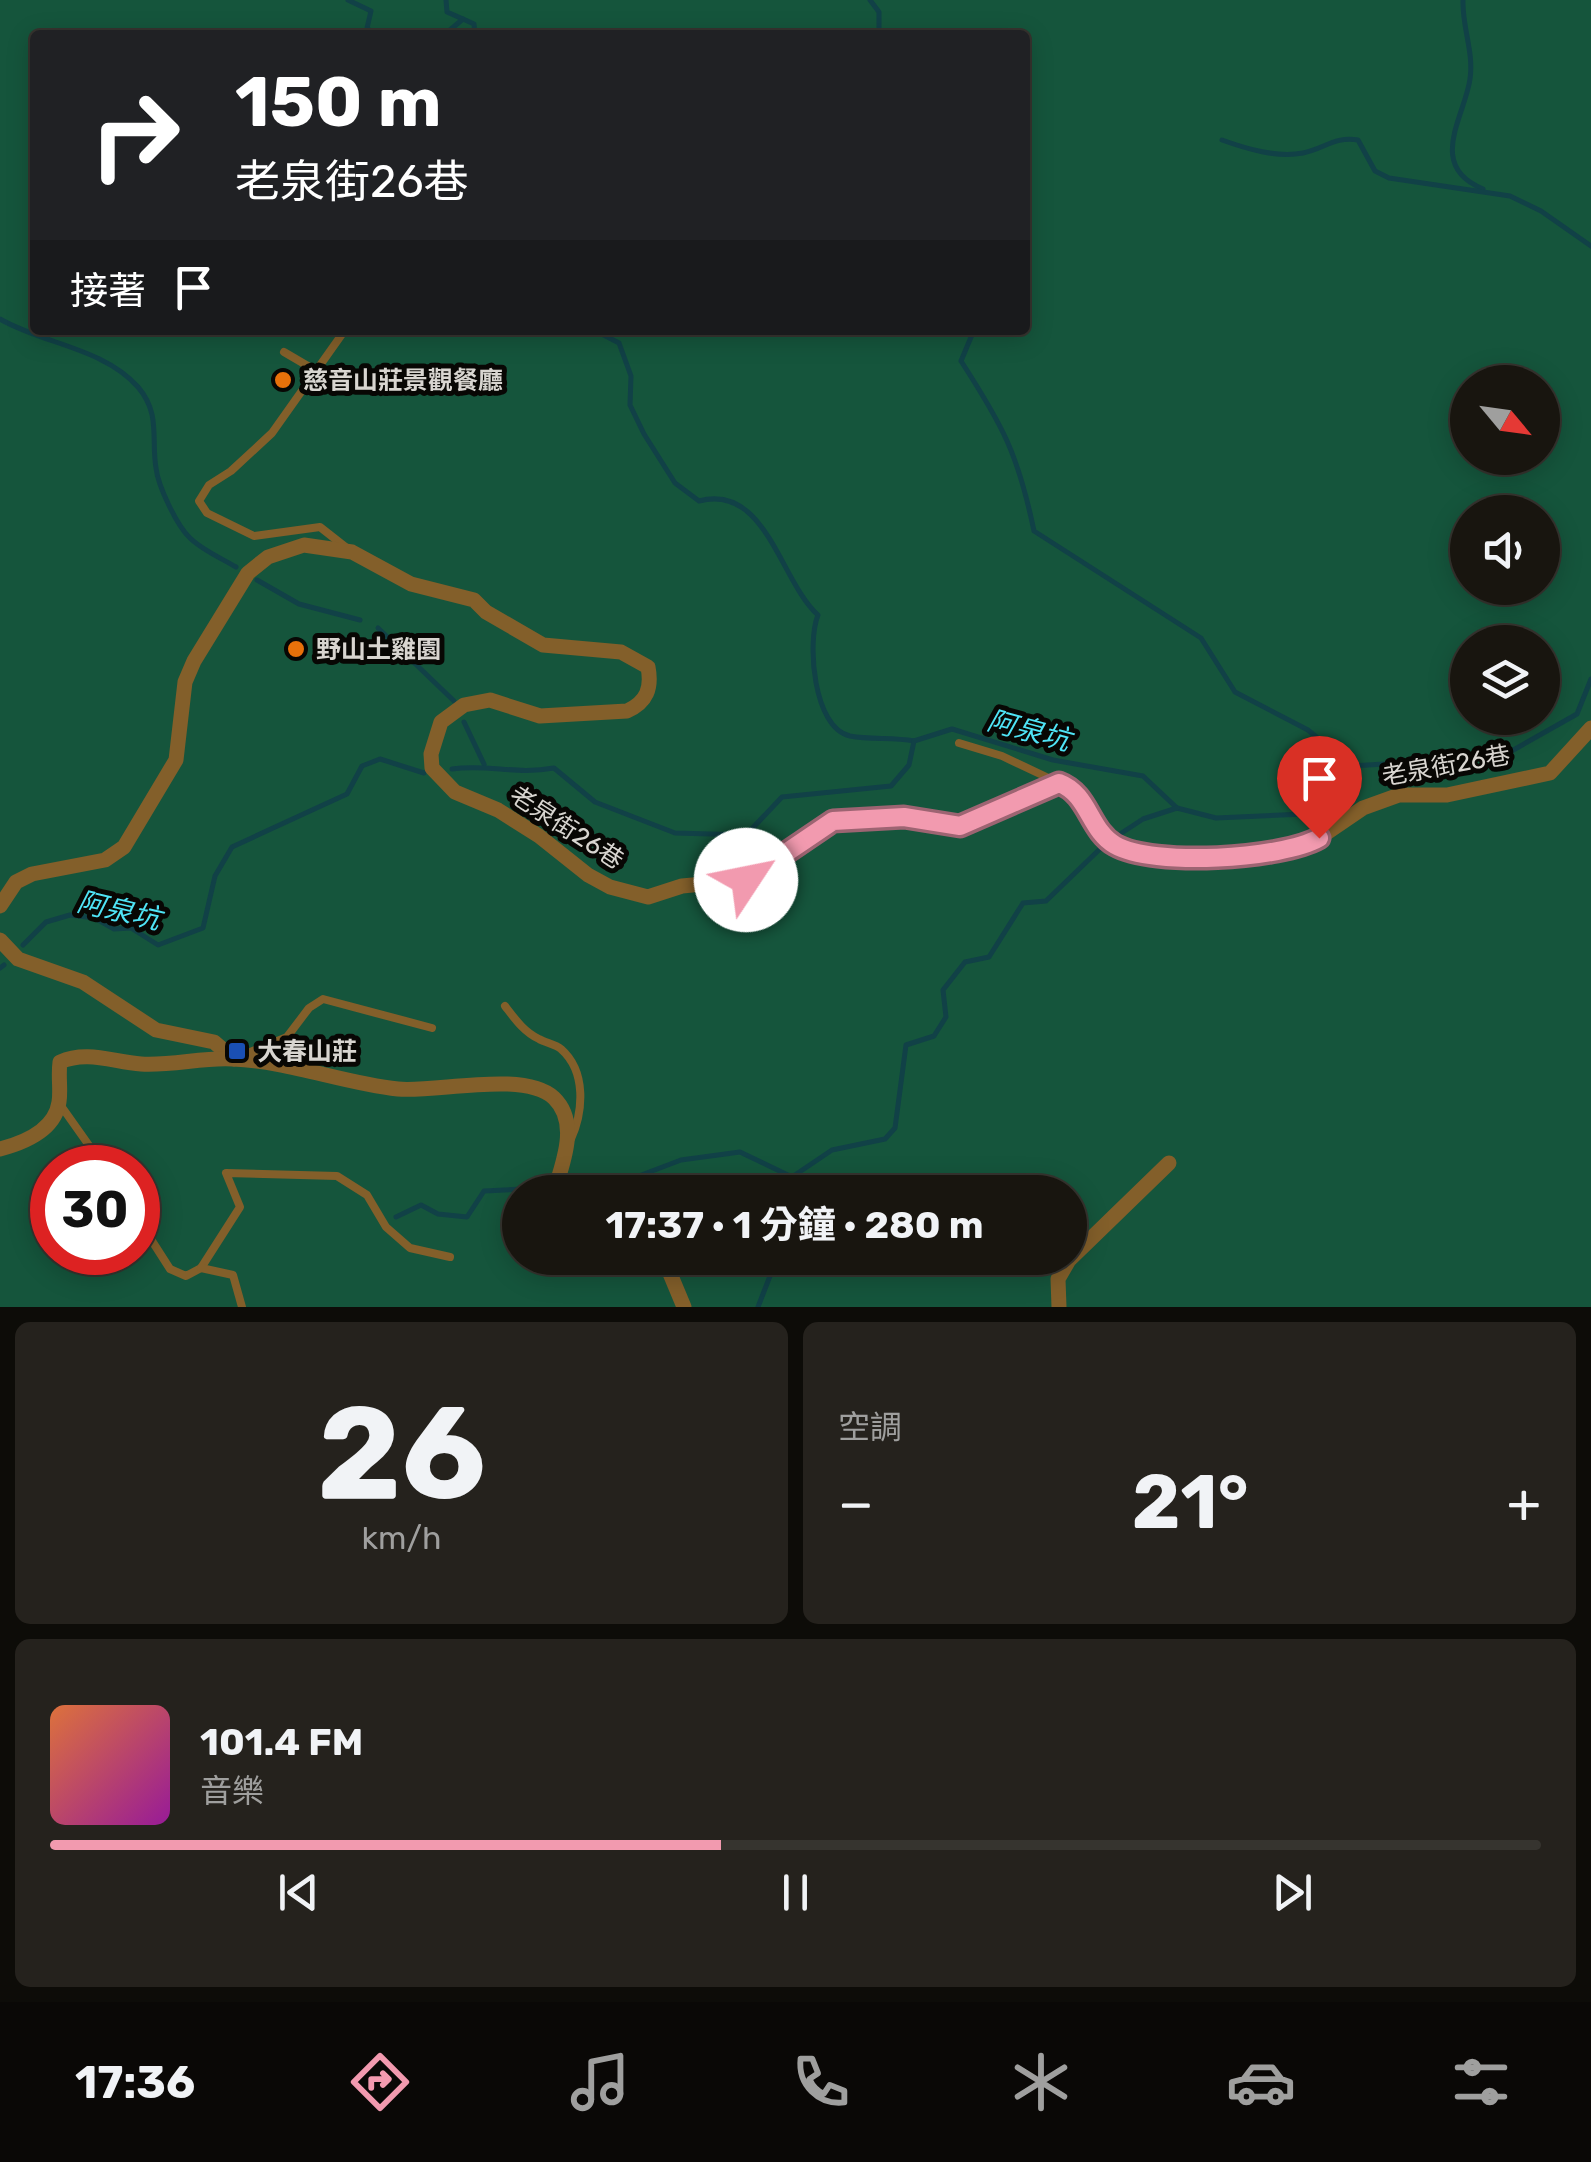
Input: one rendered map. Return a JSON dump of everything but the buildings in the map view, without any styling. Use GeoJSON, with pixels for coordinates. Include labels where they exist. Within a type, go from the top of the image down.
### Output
{"type":"FeatureCollection","features":[{"type":"Feature","properties":{"kind":"street","name":"老泉街26巷"},"geometry":{"type":"LineString","coordinates":[[0,906],[16,882],[32,874],[105,860],[124,847],[176,760],[186,682],[194,660],[248,573],[268,556],[304,546],[352,552],[411,584],[474,600],[486,612],[544,645],[622,652],[648,667],[648,694],[640,706],[627,711],[540,716],[490,700],[464,705],[442,722],[431,754],[432,768],[455,792],[498,810],[610,887],[648,896],[682,886],[728,885],[768,868],[833,821],[904,817],[960,826],[1059,783],[1079,794],[1106,838],[1126,850],[1183,856],[1285,853],[1319,838],[1363,808],[1399,795],[1447,795],[1550,773],[1591,728]]}},
{"type":"Feature","properties":{"kind":"street"},"geometry":{"type":"LineString","coordinates":[[0,940],[18,960],[83,982],[156,1030],[214,1042],[234,1058]]}},
{"type":"Feature","properties":{"kind":"street"},"geometry":{"type":"LineString","coordinates":[[0,1149],[26,1142],[49,1123],[59,1103],[60,1062],[75,1056],[142,1064],[234,1058],[401,1090],[478,1083],[540,1090],[554,1098],[562,1109],[568,1148],[559,1175]]}},
{"type":"Feature","properties":{"kind":"street"},"geometry":{"type":"LineString","coordinates":[[1059,1307],[1058,1279],[1069,1260],[1169,1163]]}},
{"type":"Feature","properties":{"kind":"street"},"geometry":{"type":"LineString","coordinates":[[671,1275],[684,1307]]}},
{"type":"Feature","properties":{"kind":"lane"},"geometry":{"type":"LineString","coordinates":[[284,352],[318,372],[343,335]]}},
{"type":"Feature","properties":{"kind":"lane"},"geometry":{"type":"LineString","coordinates":[[314,369],[272,433],[231,471],[209,484],[200,508],[254,536],[320,527],[352,552]]}},
{"type":"Feature","properties":{"kind":"lane"},"geometry":{"type":"LineString","coordinates":[[960,743],[1002,756],[1059,783]]}},
{"type":"Feature","properties":{"kind":"lane"},"geometry":{"type":"LineString","coordinates":[[234,1058],[288,1036],[309,1008],[323,998],[432,1028]]}},
{"type":"Feature","properties":{"kind":"lane"},"geometry":{"type":"LineString","coordinates":[[505,1006],[520,1026],[560,1048],[580,1085],[581,1111],[568,1148]]}},
{"type":"Feature","properties":{"kind":"lane"},"geometry":{"type":"LineString","coordinates":[[59,1103],[89,1145]]}},
{"type":"Feature","properties":{"kind":"lane"},"geometry":{"type":"LineString","coordinates":[[160,1253],[170,1269],[186,1276],[201,1268],[240,1207],[226,1173],[254,1171],[301,1178],[337,1176],[367,1195],[386,1227],[410,1248],[450,1257]]}},
{"type":"Feature","properties":{"kind":"lane"},"geometry":{"type":"LineString","coordinates":[[201,1268],[233,1274],[242,1307]]}},
{"type":"Feature","properties":{"kind":"green space"},"geometry":{"type":"Polygon","coordinates":[[[0,0],[1591,0],[1591,1307],[0,1307],[0,0]]]}},
{"type":"Feature","properties":{"kind":"waterway"},"geometry":{"type":"LineString","coordinates":[[348,0],[371,11],[369,30]]}},
{"type":"Feature","properties":{"kind":"waterway"},"geometry":{"type":"LineString","coordinates":[[446,0],[447,12],[463,19]]}},
{"type":"Feature","properties":{"kind":"waterway"},"geometry":{"type":"LineString","coordinates":[[870,0],[879,12],[879,30]]}},
{"type":"Feature","properties":{"kind":"waterway"},"geometry":{"type":"LineString","coordinates":[[1463,0],[1471,69],[1453,139],[1453,154],[1456,167],[1466,179],[1483,189]]}},
{"type":"Feature","properties":{"kind":"waterway"},"geometry":{"type":"LineString","coordinates":[[450,30],[463,19],[474,24],[475,30]]}},
{"type":"Feature","properties":{"kind":"waterway"},"geometry":{"type":"LineString","coordinates":[[1222,140],[1283,154],[1358,140],[1375,171],[1389,178],[1510,196],[1541,211],[1591,246]]}},
{"type":"Feature","properties":{"kind":"waterway"},"geometry":{"type":"LineString","coordinates":[[0,319],[30,333]]}},
{"type":"Feature","properties":{"kind":"waterway"},"geometry":{"type":"LineString","coordinates":[[36,335],[108,363],[138,387],[150,407],[158,476],[174,515],[195,542],[236,567]]}},
{"type":"Feature","properties":{"kind":"waterway"},"geometry":{"type":"LineString","coordinates":[[604,335],[619,343],[631,376],[630,405],[675,483],[699,501],[722,499],[741,506],[769,538],[818,615],[814,663],[828,718],[850,736],[914,741]]}},
{"type":"Feature","properties":{"kind":"waterway"},"geometry":{"type":"LineString","coordinates":[[972,335],[961,361],[1007,442],[1022,481],[1034,531],[1201,638],[1235,692],[1308,730],[1351,766]]}},
{"type":"Feature","properties":{"kind":"waterway"},"geometry":{"type":"LineString","coordinates":[[257,580],[299,604],[360,620]]}},
{"type":"Feature","properties":{"kind":"waterway"},"geometry":{"type":"LineString","coordinates":[[378,628],[454,701]]}},
{"type":"Feature","properties":{"kind":"waterway","name":"阿泉坑"},"geometry":{"type":"LineString","coordinates":[[452,769],[554,768],[595,802],[675,833],[746,835],[782,797],[891,786],[909,765],[914,741],[952,729],[1053,760],[1143,776],[1177,808],[1216,818],[1304,814],[1351,766],[1501,757],[1577,714],[1591,679]]}},
{"type":"Feature","properties":{"kind":"waterway"},"geometry":{"type":"LineString","coordinates":[[464,722],[484,764]]}},
{"type":"Feature","properties":{"kind":"waterway","name":"阿泉坑"},"geometry":{"type":"LineString","coordinates":[[23,945],[46,922],[70,915],[95,918],[114,929],[131,928],[158,945],[203,928],[215,876],[232,847],[347,794],[362,766],[380,759],[424,773]]}},
{"type":"Feature","properties":{"kind":"waterway"},"geometry":{"type":"LineString","coordinates":[[1117,836],[1143,819],[1177,808]]}},
{"type":"Feature","properties":{"kind":"waterway"},"geometry":{"type":"LineString","coordinates":[[795,1175],[832,1150],[885,1139],[895,1128],[906,1045],[934,1036],[946,1017],[943,990],[965,962],[989,957],[1023,903],[1046,901],[1103,846]]}},
{"type":"Feature","properties":{"kind":"waterway","name":"阿泉坑"},"geometry":{"type":"LineString","coordinates":[[0,968],[4,965]]}},
{"type":"Feature","properties":{"kind":"waterway"},"geometry":{"type":"LineString","coordinates":[[641,1175],[681,1160],[740,1152],[788,1175]]}},
{"type":"Feature","properties":{"kind":"waterway"},"geometry":{"type":"LineString","coordinates":[[396,1217],[421,1205],[438,1214],[467,1217],[484,1191],[502,1190]]}},
{"type":"Feature","properties":{"kind":"waterway"},"geometry":{"type":"LineString","coordinates":[[758,1307],[770,1275]]}},
{"type":"Feature","properties":{"kind":"place","name":"慈音山莊景觀餐廳"},"geometry":{"type":"Point","coordinates":[283,380]}},
{"type":"Feature","properties":{"kind":"place","name":"野山土雞園"},"geometry":{"type":"Point","coordinates":[296,649]}},
{"type":"Feature","properties":{"kind":"place","name":"大春山莊"},"geometry":{"type":"Point","coordinates":[237,1051]}},
{"type":"Feature","properties":{"kind":"route"},"geometry":{"type":"LineString","coordinates":[[746,880],[833,821],[904,817],[960,826],[1059,783],[1079,794],[1106,838],[1126,850],[1183,856],[1285,853],[1319,838]]}}]}
